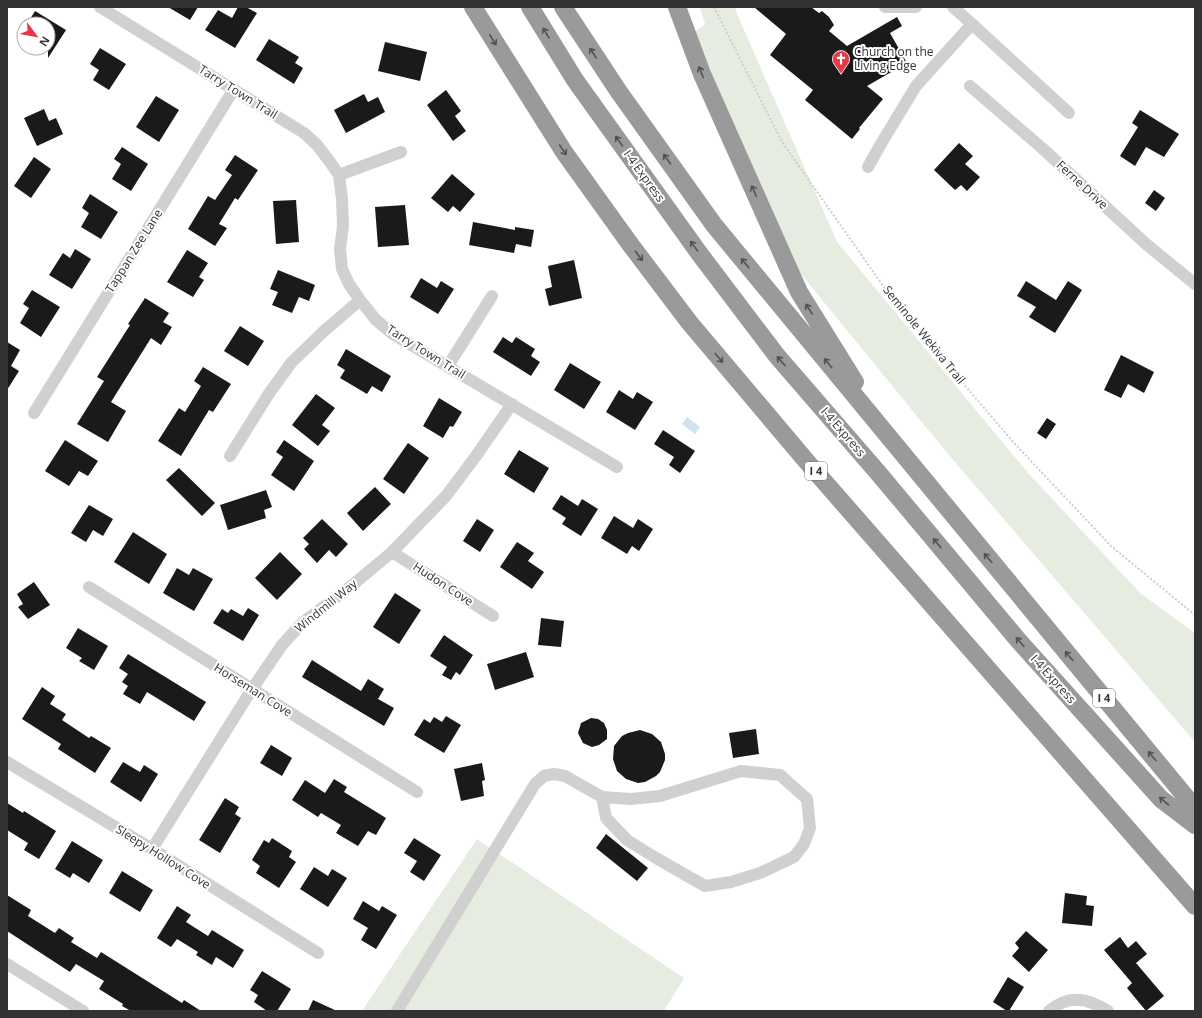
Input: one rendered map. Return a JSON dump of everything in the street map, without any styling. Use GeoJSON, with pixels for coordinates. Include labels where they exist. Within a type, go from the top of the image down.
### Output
{"type":"FeatureCollection","features":[{"type":"Feature","properties":{"kind":"highway","name":"I 4"},"geometry":{"type":"LineString","coordinates":[[473,7],[564,152],[630,244],[689,322],[1195,906]]}},
{"type":"Feature","properties":{"kind":"highway","name":"I-4 Express"},"geometry":{"type":"LineString","coordinates":[[530,7],[575,80],[699,253],[777,356],[880,475],[1018,640],[1161,799],[1195,825]]}},
{"type":"Feature","properties":{"kind":"highway","name":"I 4"},"geometry":{"type":"LineString","coordinates":[[563,7],[618,92],[714,225],[1195,808]]}},
{"type":"Feature","properties":{"kind":"highway"},"geometry":{"type":"LineString","coordinates":[[677,7],[702,74],[799,292],[861,391],[943,489],[960,523]]}},
{"type":"Feature","properties":{"kind":"street","name":"Tarry Town Trail"},"geometry":{"type":"LineString","coordinates":[[100,7],[304,133],[317,145],[338,175],[342,199],[343,226],[340,249],[342,269],[349,284],[376,320],[394,334],[617,467]]}},
{"type":"Feature","properties":{"kind":"street"},"geometry":{"type":"LineString","coordinates":[[885,7],[916,7]]}},
{"type":"Feature","properties":{"kind":"street"},"geometry":{"type":"LineString","coordinates":[[953,7],[1069,112]]}},
{"type":"Feature","properties":{"kind":"street"},"geometry":{"type":"LineString","coordinates":[[868,167],[916,86],[972,24]]}},
{"type":"Feature","properties":{"kind":"street","name":"Ferne Drive"},"geometry":{"type":"LineString","coordinates":[[970,86],[1042,148],[1146,244],[1195,284]]}},
{"type":"Feature","properties":{"kind":"street","name":"Tappan Zee Lane"},"geometry":{"type":"LineString","coordinates":[[34,413],[234,89]]}},
{"type":"Feature","properties":{"kind":"street"},"geometry":{"type":"LineString","coordinates":[[338,175],[401,152]]}},
{"type":"Feature","properties":{"kind":"street"},"geometry":{"type":"LineString","coordinates":[[448,366],[492,296]]}},
{"type":"Feature","properties":{"kind":"street"},"geometry":{"type":"LineString","coordinates":[[230,456],[268,395],[291,363],[323,332],[360,300]]}},
{"type":"Feature","properties":{"kind":"street","name":"Windmill Way"},"geometry":{"type":"LineString","coordinates":[[152,849],[252,689],[282,645],[302,623],[350,587],[392,552],[446,496],[512,404]]}},
{"type":"Feature","properties":{"kind":"street","name":"Hudon Cove"},"geometry":{"type":"LineString","coordinates":[[392,552],[493,616]]}},
{"type":"Feature","properties":{"kind":"street","name":"Horseman Cove"},"geometry":{"type":"LineString","coordinates":[[89,587],[417,792]]}},
{"type":"Feature","properties":{"kind":"street","name":"Sleepy Hollow Cove"},"geometry":{"type":"LineString","coordinates":[[7,762],[152,849],[318,953]]}},
{"type":"Feature","properties":{"kind":"street"},"geometry":{"type":"LineString","coordinates":[[397,1011],[535,784],[544,776],[554,774],[565,776],[602,798],[631,799],[660,796],[741,770],[780,775],[807,799],[810,828],[804,844],[794,857],[760,873],[731,882],[706,886],[627,840],[606,818],[602,798]]}},
{"type":"Feature","properties":{"kind":"street"},"geometry":{"type":"LineString","coordinates":[[7,964],[83,1011]]}},
{"type":"Feature","properties":{"kind":"street"},"geometry":{"type":"LineString","coordinates":[[1049,1011],[1063,1002],[1080,999],[1097,1004],[1108,1011]]}},
{"type":"Feature","properties":{"kind":"path","name":"Seminole Wekiva Trail"},"geometry":{"type":"LineString","coordinates":[[714,7],[782,142],[898,307],[1014,444],[1112,547],[1195,615]]}},
{"type":"Feature","properties":{"kind":"shaded area"},"geometry":{"type":"Polygon","coordinates":[[[700,7],[735,7],[837,242],[1028,473],[1140,593],[1195,633],[1195,742],[943,448],[792,263],[693,33],[705,24],[700,7]]]}},
{"type":"Feature","properties":{"kind":"shaded area"},"geometry":{"type":"Polygon","coordinates":[[[477,839],[684,978],[664,1011],[362,1011],[477,839]]]}},
{"type":"Feature","properties":{"kind":"water"},"geometry":{"type":"Polygon","coordinates":[[[687,417],[700,427],[695,434],[682,424],[687,417]]]}},
{"type":"Feature","properties":{"kind":"building"},"geometry":{"type":"Polygon","coordinates":[[[168,7],[198,7],[190,20],[168,7]]]}},
{"type":"Feature","properties":{"kind":"building"},"geometry":{"type":"Polygon","coordinates":[[[238,7],[246,7],[257,13],[235,48],[205,30],[218,10],[232,18],[238,7]]]}},
{"type":"Feature","properties":{"kind":"building","name":"Church on the Living Edge"},"geometry":{"type":"Polygon","coordinates":[[[754,7],[811,7],[819,13],[822,11],[829,17],[834,25],[829,31],[847,46],[897,17],[902,26],[890,33],[907,63],[867,86],[883,99],[859,128],[860,129],[852,139],[805,100],[813,90],[770,55],[786,34],[754,7]]]}},
{"type":"Feature","properties":{"kind":"building"},"geometry":{"type":"Polygon","coordinates":[[[35,11],[43,16],[32,16],[35,11]]]}},
{"type":"Feature","properties":{"kind":"building"},"geometry":{"type":"Polygon","coordinates":[[[56,24],[66,30],[56,46],[56,24]]]}},
{"type":"Feature","properties":{"kind":"building"},"geometry":{"type":"Polygon","coordinates":[[[269,39],[299,57],[295,63],[303,68],[294,84],[256,60],[269,39]]]}},
{"type":"Feature","properties":{"kind":"building"},"geometry":{"type":"Polygon","coordinates":[[[385,42],[427,52],[420,81],[378,71],[385,42]]]}},
{"type":"Feature","properties":{"kind":"building"},"geometry":{"type":"Polygon","coordinates":[[[100,48],[126,64],[109,90],[93,80],[99,70],[90,64],[100,48]]]}},
{"type":"Feature","properties":{"kind":"building"},"geometry":{"type":"Polygon","coordinates":[[[446,90],[461,111],[455,116],[466,131],[453,141],[427,105],[446,90]]]}},
{"type":"Feature","properties":{"kind":"building"},"geometry":{"type":"Polygon","coordinates":[[[364,94],[368,102],[378,97],[385,112],[346,133],[334,110],[364,94]]]}},
{"type":"Feature","properties":{"kind":"building"},"geometry":{"type":"Polygon","coordinates":[[[156,96],[179,110],[159,142],[136,127],[156,96]]]}},
{"type":"Feature","properties":{"kind":"building"},"geometry":{"type":"Polygon","coordinates":[[[44,109],[49,121],[56,118],[63,134],[37,146],[24,118],[44,109]]]}},
{"type":"Feature","properties":{"kind":"building"},"geometry":{"type":"Polygon","coordinates":[[[1140,110],[1179,134],[1164,157],[1146,147],[1135,166],[1120,156],[1138,127],[1132,123],[1140,110]]]}},
{"type":"Feature","properties":{"kind":"building"},"geometry":{"type":"Polygon","coordinates":[[[959,143],[973,156],[965,164],[980,177],[967,191],[961,185],[955,190],[934,170],[959,143]]]}},
{"type":"Feature","properties":{"kind":"building"},"geometry":{"type":"Polygon","coordinates":[[[122,147],[148,164],[131,191],[112,179],[121,164],[114,159],[122,147]]]}},
{"type":"Feature","properties":{"kind":"building"},"geometry":{"type":"Polygon","coordinates":[[[235,155],[258,170],[238,200],[235,198],[219,224],[227,228],[215,246],[188,229],[208,196],[215,200],[232,175],[225,170],[235,155]]]}},
{"type":"Feature","properties":{"kind":"building"},"geometry":{"type":"Polygon","coordinates":[[[34,157],[51,169],[31,198],[14,186],[34,157]]]}},
{"type":"Feature","properties":{"kind":"building"},"geometry":{"type":"Polygon","coordinates":[[[452,174],[475,194],[460,212],[453,206],[448,212],[431,198],[452,174]]]}},
{"type":"Feature","properties":{"kind":"building"},"geometry":{"type":"Polygon","coordinates":[[[1154,190],[1165,198],[1156,211],[1145,203],[1154,190]]]}},
{"type":"Feature","properties":{"kind":"building"},"geometry":{"type":"Polygon","coordinates":[[[90,194],[118,212],[101,239],[81,227],[89,213],[82,208],[90,194]]]}},
{"type":"Feature","properties":{"kind":"building"},"geometry":{"type":"Polygon","coordinates":[[[296,200],[299,242],[276,244],[273,201],[296,200]]]}},
{"type":"Feature","properties":{"kind":"building"},"geometry":{"type":"Polygon","coordinates":[[[405,205],[409,245],[378,247],[375,207],[405,205]]]}},
{"type":"Feature","properties":{"kind":"building"},"geometry":{"type":"Polygon","coordinates":[[[473,222],[515,230],[515,227],[534,230],[531,247],[516,244],[514,253],[469,245],[473,222]]]}},
{"type":"Feature","properties":{"kind":"building"},"geometry":{"type":"Polygon","coordinates":[[[75,249],[91,259],[72,289],[49,275],[63,253],[70,258],[75,249]]]}},
{"type":"Feature","properties":{"kind":"building"},"geometry":{"type":"Polygon","coordinates":[[[187,250],[208,263],[199,277],[204,280],[193,297],[167,282],[187,250]]]}},
{"type":"Feature","properties":{"kind":"building"},"geometry":{"type":"Polygon","coordinates":[[[574,260],[582,298],[549,306],[545,289],[552,287],[548,266],[574,260]]]}},
{"type":"Feature","properties":{"kind":"building"},"geometry":{"type":"Polygon","coordinates":[[[278,270],[315,285],[309,301],[299,297],[292,313],[272,305],[278,292],[270,289],[278,270]]]}},
{"type":"Feature","properties":{"kind":"building"},"geometry":{"type":"Polygon","coordinates":[[[421,278],[437,288],[441,281],[454,289],[438,314],[410,297],[421,278]]]}},
{"type":"Feature","properties":{"kind":"building"},"geometry":{"type":"Polygon","coordinates":[[[1026,281],[1056,300],[1068,281],[1082,290],[1055,333],[1029,317],[1036,307],[1017,296],[1026,281]]]}},
{"type":"Feature","properties":{"kind":"building"},"geometry":{"type":"Polygon","coordinates":[[[32,290],[60,307],[41,337],[20,323],[29,308],[23,304],[32,290]]]}},
{"type":"Feature","properties":{"kind":"building"},"geometry":{"type":"Polygon","coordinates":[[[145,298],[169,313],[163,322],[172,327],[161,345],[151,338],[111,402],[126,411],[108,442],[77,424],[104,381],[97,377],[130,325],[128,324],[145,298]]]}},
{"type":"Feature","properties":{"kind":"building"},"geometry":{"type":"Polygon","coordinates":[[[240,326],[264,341],[248,366],[224,351],[240,326]]]}},
{"type":"Feature","properties":{"kind":"building"},"geometry":{"type":"Polygon","coordinates":[[[503,337],[512,343],[516,337],[535,349],[531,356],[540,362],[531,376],[493,352],[503,337]]]}},
{"type":"Feature","properties":{"kind":"building"},"geometry":{"type":"Polygon","coordinates":[[[7,342],[20,350],[11,366],[19,371],[7,390],[7,342]]]}},
{"type":"Feature","properties":{"kind":"building"},"geometry":{"type":"Polygon","coordinates":[[[346,349],[391,376],[382,392],[372,386],[367,394],[340,378],[345,370],[337,365],[346,349]]]}},
{"type":"Feature","properties":{"kind":"building"},"geometry":{"type":"Polygon","coordinates":[[[1121,355],[1154,372],[1144,393],[1128,384],[1121,398],[1104,390],[1121,355]]]}},
{"type":"Feature","properties":{"kind":"building"},"geometry":{"type":"Polygon","coordinates":[[[570,363],[601,382],[584,409],[554,390],[570,363]]]}},
{"type":"Feature","properties":{"kind":"building"},"geometry":{"type":"Polygon","coordinates":[[[203,367],[231,384],[213,412],[209,410],[181,456],[158,441],[179,408],[185,412],[201,386],[194,381],[203,367]]]}},
{"type":"Feature","properties":{"kind":"building"},"geometry":{"type":"Polygon","coordinates":[[[619,390],[633,399],[637,392],[653,402],[635,430],[606,412],[619,390]]]}},
{"type":"Feature","properties":{"kind":"building"},"geometry":{"type":"Polygon","coordinates":[[[316,394],[335,408],[322,425],[330,431],[318,446],[292,425],[316,394]]]}},
{"type":"Feature","properties":{"kind":"building"},"geometry":{"type":"Polygon","coordinates":[[[439,398],[462,412],[453,427],[450,426],[443,438],[423,426],[439,398]]]}},
{"type":"Feature","properties":{"kind":"building"},"geometry":{"type":"Polygon","coordinates":[[[1047,418],[1056,424],[1046,439],[1037,433],[1047,418]]]}},
{"type":"Feature","properties":{"kind":"building"},"geometry":{"type":"Polygon","coordinates":[[[663,430],[695,451],[680,473],[669,465],[674,457],[654,444],[663,430]]]}},
{"type":"Feature","properties":{"kind":"building"},"geometry":{"type":"Polygon","coordinates":[[[65,440],[98,461],[88,476],[79,471],[69,486],[45,471],[65,440]]]}},
{"type":"Feature","properties":{"kind":"building"},"geometry":{"type":"Polygon","coordinates":[[[284,440],[314,461],[294,491],[271,475],[283,457],[276,452],[284,440]]]}},
{"type":"Feature","properties":{"kind":"building"},"geometry":{"type":"Polygon","coordinates":[[[408,443],[429,458],[404,494],[383,479],[408,443]]]}},
{"type":"Feature","properties":{"kind":"building"},"geometry":{"type":"Polygon","coordinates":[[[519,450],[549,468],[534,493],[504,474],[519,450]]]}},
{"type":"Feature","properties":{"kind":"building"},"geometry":{"type":"Polygon","coordinates":[[[179,468],[215,503],[202,516],[166,480],[179,468]]]}},
{"type":"Feature","properties":{"kind":"building"},"geometry":{"type":"Polygon","coordinates":[[[375,487],[391,504],[363,531],[347,513],[375,487]]]}},
{"type":"Feature","properties":{"kind":"building"},"geometry":{"type":"Polygon","coordinates":[[[266,490],[272,507],[264,510],[266,518],[228,530],[220,505],[266,490]]]}},
{"type":"Feature","properties":{"kind":"building"},"geometry":{"type":"Polygon","coordinates":[[[561,495],[578,506],[582,499],[598,509],[581,536],[562,524],[566,518],[552,509],[561,495]]]}},
{"type":"Feature","properties":{"kind":"building"},"geometry":{"type":"Polygon","coordinates":[[[89,505],[113,519],[103,536],[93,530],[86,542],[71,533],[89,505]]]}},
{"type":"Feature","properties":{"kind":"building"},"geometry":{"type":"Polygon","coordinates":[[[614,516],[633,528],[638,519],[653,529],[639,551],[632,546],[627,554],[601,538],[614,516]]]}},
{"type":"Feature","properties":{"kind":"building"},"geometry":{"type":"Polygon","coordinates":[[[322,519],[348,544],[336,557],[329,550],[317,563],[304,549],[309,544],[303,538],[322,519]]]}},
{"type":"Feature","properties":{"kind":"building"},"geometry":{"type":"Polygon","coordinates":[[[477,519],[494,530],[480,552],[463,541],[477,519]]]}},
{"type":"Feature","properties":{"kind":"building"},"geometry":{"type":"Polygon","coordinates":[[[133,532],[167,554],[149,584],[114,562],[133,532]]]}},
{"type":"Feature","properties":{"kind":"building"},"geometry":{"type":"Polygon","coordinates":[[[517,542],[534,553],[528,561],[544,572],[532,589],[500,567],[517,542]]]}},
{"type":"Feature","properties":{"kind":"building"},"geometry":{"type":"Polygon","coordinates":[[[280,552],[302,574],[277,600],[255,578],[280,552]]]}},
{"type":"Feature","properties":{"kind":"building"},"geometry":{"type":"Polygon","coordinates":[[[177,568],[189,575],[193,568],[213,579],[194,611],[163,593],[177,568]]]}},
{"type":"Feature","properties":{"kind":"building"},"geometry":{"type":"Polygon","coordinates":[[[34,582],[50,605],[28,619],[18,607],[23,604],[17,594],[34,582]]]}},
{"type":"Feature","properties":{"kind":"building"},"geometry":{"type":"Polygon","coordinates":[[[395,593],[421,610],[399,644],[373,627],[395,593]]]}},
{"type":"Feature","properties":{"kind":"building"},"geometry":{"type":"Polygon","coordinates":[[[248,608],[259,615],[243,641],[213,623],[222,609],[228,613],[231,609],[243,616],[248,608]]]}},
{"type":"Feature","properties":{"kind":"building"},"geometry":{"type":"Polygon","coordinates":[[[541,618],[564,621],[561,647],[538,645],[541,618]]]}},
{"type":"Feature","properties":{"kind":"building"},"geometry":{"type":"Polygon","coordinates":[[[78,628],[108,646],[94,670],[79,661],[82,658],[66,648],[78,628]]]}},
{"type":"Feature","properties":{"kind":"building"},"geometry":{"type":"Polygon","coordinates":[[[444,635],[473,655],[460,675],[456,672],[451,680],[442,675],[447,667],[430,656],[444,635]]]}},
{"type":"Feature","properties":{"kind":"building"},"geometry":{"type":"Polygon","coordinates":[[[526,652],[534,677],[495,690],[487,664],[526,652]]]}},
{"type":"Feature","properties":{"kind":"building"},"geometry":{"type":"Polygon","coordinates":[[[128,654],[206,702],[194,721],[147,692],[140,704],[123,694],[128,686],[122,682],[128,674],[119,668],[128,654]]]}},
{"type":"Feature","properties":{"kind":"building"},"geometry":{"type":"Polygon","coordinates":[[[312,660],[361,691],[368,679],[384,689],[378,699],[394,708],[384,726],[302,677],[312,660]]]}},
{"type":"Feature","properties":{"kind":"building"},"geometry":{"type":"Polygon","coordinates":[[[42,687],[55,696],[50,704],[66,714],[62,720],[89,738],[91,736],[111,748],[95,773],[58,749],[61,744],[22,719],[42,687]]]}},
{"type":"Feature","properties":{"kind":"building"},"geometry":{"type":"Polygon","coordinates":[[[446,716],[461,725],[444,753],[414,735],[424,719],[430,723],[434,717],[442,722],[446,716]]]}},
{"type":"Feature","properties":{"kind":"building"},"geometry":{"type":"Polygon","coordinates":[[[591,718],[598,719],[604,723],[607,730],[607,739],[599,745],[592,747],[583,743],[578,733],[581,723],[591,718]]]}},
{"type":"Feature","properties":{"kind":"building"},"geometry":{"type":"Polygon","coordinates":[[[756,729],[759,754],[733,758],[729,733],[756,729]]]}},
{"type":"Feature","properties":{"kind":"building"},"geometry":{"type":"Polygon","coordinates":[[[640,730],[652,734],[661,742],[665,754],[665,760],[660,772],[656,776],[645,782],[638,783],[626,779],[617,771],[613,759],[614,746],[622,736],[640,730]]]}},
{"type":"Feature","properties":{"kind":"building"},"geometry":{"type":"Polygon","coordinates":[[[271,745],[292,758],[282,776],[260,763],[271,745]]]}},
{"type":"Feature","properties":{"kind":"building"},"geometry":{"type":"Polygon","coordinates":[[[123,762],[140,772],[144,765],[158,774],[141,802],[110,782],[123,762]]]}},
{"type":"Feature","properties":{"kind":"building"},"geometry":{"type":"Polygon","coordinates":[[[482,763],[485,780],[482,781],[484,796],[461,801],[454,769],[482,763]]]}},
{"type":"Feature","properties":{"kind":"building"},"geometry":{"type":"Polygon","coordinates":[[[334,779],[347,787],[344,792],[386,818],[376,835],[368,831],[358,846],[336,833],[341,825],[321,813],[318,817],[292,800],[305,780],[325,793],[334,779]]]}},
{"type":"Feature","properties":{"kind":"building"},"geometry":{"type":"Polygon","coordinates":[[[225,798],[239,807],[235,814],[241,818],[220,853],[199,840],[225,798]]]}},
{"type":"Feature","properties":{"kind":"building"},"geometry":{"type":"Polygon","coordinates":[[[7,803],[23,813],[24,811],[56,831],[39,859],[24,850],[28,843],[7,830],[7,803]]]}},
{"type":"Feature","properties":{"kind":"building"},"geometry":{"type":"Polygon","coordinates":[[[606,834],[648,868],[637,881],[596,848],[606,834]]]}},
{"type":"Feature","properties":{"kind":"building"},"geometry":{"type":"Polygon","coordinates":[[[272,838],[292,851],[289,857],[296,862],[279,888],[256,873],[260,866],[252,860],[264,840],[269,843],[272,838]]]}},
{"type":"Feature","properties":{"kind":"building"},"geometry":{"type":"Polygon","coordinates":[[[414,838],[441,855],[424,881],[410,872],[417,861],[404,853],[414,838]]]}},
{"type":"Feature","properties":{"kind":"building"},"geometry":{"type":"Polygon","coordinates":[[[72,841],[103,860],[89,883],[73,873],[70,878],[55,869],[72,841]]]}},
{"type":"Feature","properties":{"kind":"building"},"geometry":{"type":"Polygon","coordinates":[[[314,867],[328,876],[332,869],[347,878],[328,907],[300,889],[314,867]]]}},
{"type":"Feature","properties":{"kind":"building"},"geometry":{"type":"Polygon","coordinates":[[[122,871],[153,890],[140,912],[109,893],[122,871]]]}},
{"type":"Feature","properties":{"kind":"building"},"geometry":{"type":"Polygon","coordinates":[[[1065,893],[1087,896],[1086,905],[1094,906],[1092,926],[1062,923],[1065,893]]]}},
{"type":"Feature","properties":{"kind":"building"},"geometry":{"type":"Polygon","coordinates":[[[7,895],[31,910],[28,916],[55,933],[59,928],[74,938],[71,942],[97,958],[101,952],[182,1003],[184,1000],[201,1011],[131,1011],[122,1006],[123,1004],[99,989],[104,981],[76,964],[70,972],[7,931],[7,895]]]}},
{"type":"Feature","properties":{"kind":"building"},"geometry":{"type":"Polygon","coordinates":[[[363,901],[379,911],[382,906],[397,915],[376,949],[361,940],[368,928],[353,919],[363,901]]]}},
{"type":"Feature","properties":{"kind":"building"},"geometry":{"type":"Polygon","coordinates":[[[177,906],[191,915],[186,922],[208,936],[212,930],[244,950],[233,968],[216,957],[212,965],[196,955],[198,952],[177,939],[171,947],[157,938],[177,906]]]}},
{"type":"Feature","properties":{"kind":"building"},"geometry":{"type":"Polygon","coordinates":[[[1026,931],[1048,950],[1029,972],[1012,956],[1019,948],[1015,943],[1026,931]]]}},
{"type":"Feature","properties":{"kind":"building"},"geometry":{"type":"Polygon","coordinates":[[[1120,937],[1128,948],[1136,941],[1147,954],[1136,963],[1164,996],[1146,1011],[1127,988],[1132,983],[1104,950],[1120,937]]]}},
{"type":"Feature","properties":{"kind":"building"},"geometry":{"type":"Polygon","coordinates":[[[262,971],[291,989],[277,1011],[267,1011],[254,1002],[258,995],[250,990],[262,971]]]}},
{"type":"Feature","properties":{"kind":"building"},"geometry":{"type":"Polygon","coordinates":[[[1008,977],[1024,987],[1009,1011],[1007,1011],[993,1002],[1008,977]]]}},
{"type":"Feature","properties":{"kind":"building"},"geometry":{"type":"Polygon","coordinates":[[[313,1000],[337,1011],[308,1011],[313,1000]]]}},
{"type":"Feature","properties":{"kind":"place","name":"Church on the Living Edge"},"geometry":{"type":"Point","coordinates":[841,74]}}]}
